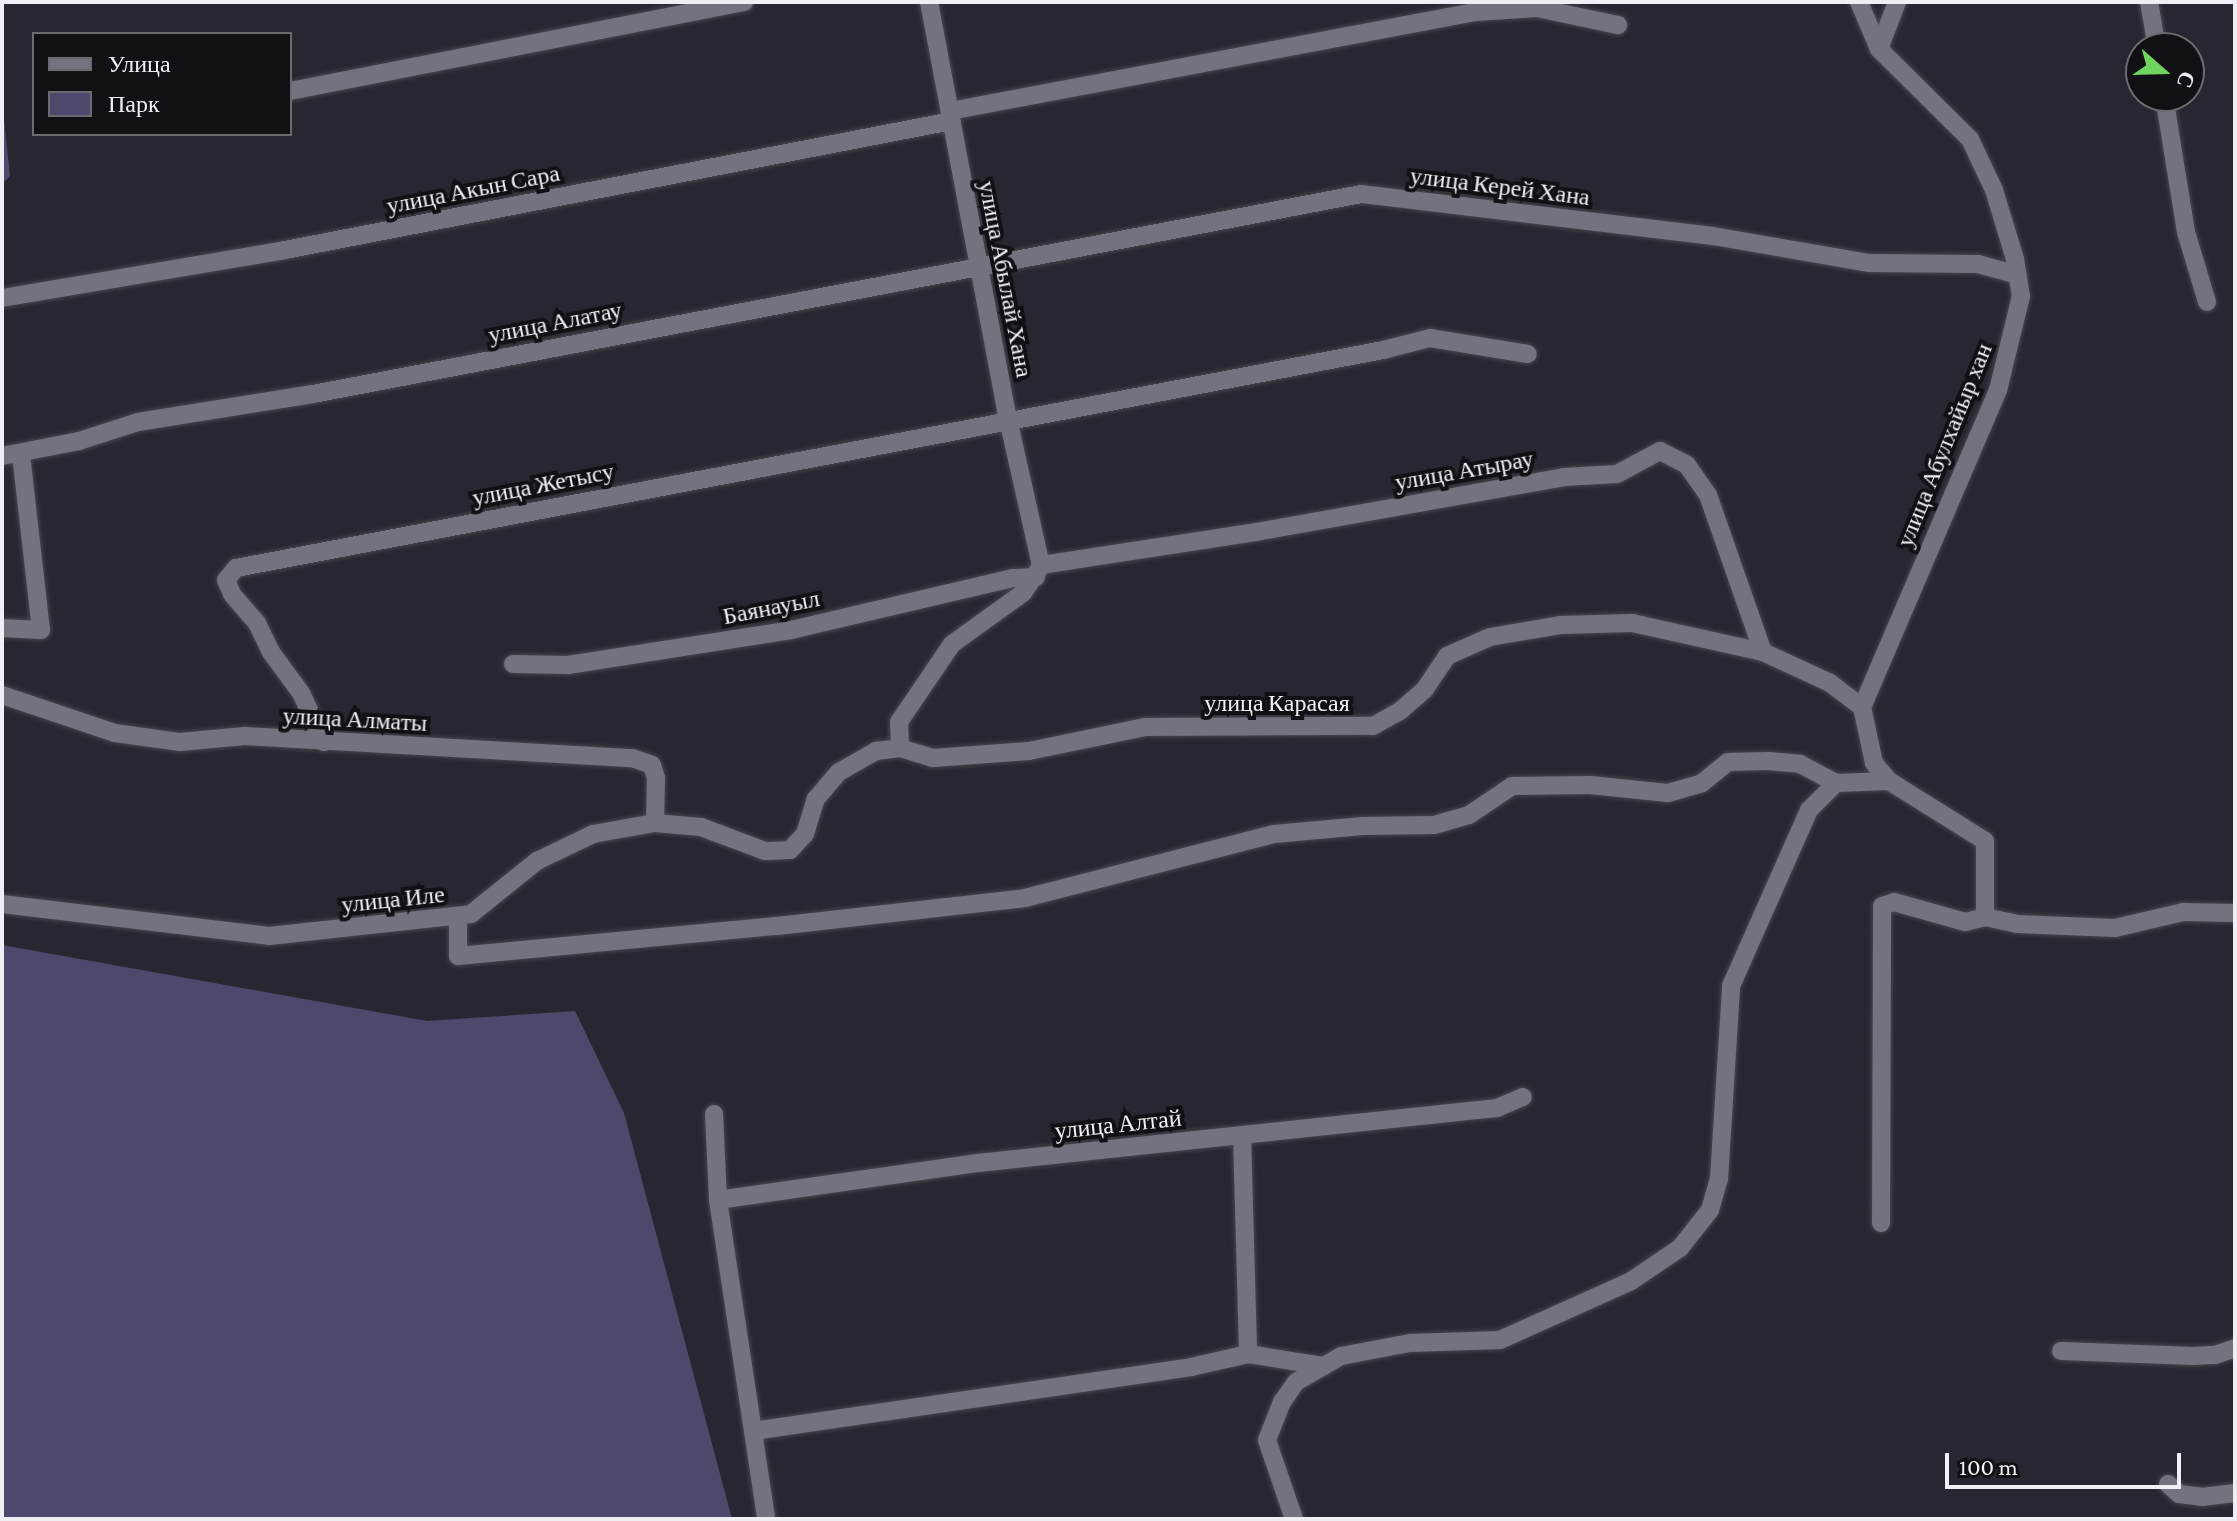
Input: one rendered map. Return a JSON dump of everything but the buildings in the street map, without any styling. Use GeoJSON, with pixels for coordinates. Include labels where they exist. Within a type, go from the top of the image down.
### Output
{"type":"FeatureCollection","features":[{"type":"Feature","properties":{"kind":"street"},"geometry":{"type":"LineString","coordinates":[[292,91],[744,2]]}},
{"type":"Feature","properties":{"kind":"street","name":"улица Абылай Хана"},"geometry":{"type":"LineString","coordinates":[[929,2],[1038,571]]}},
{"type":"Feature","properties":{"kind":"street","name":"улица Абулхайыр хан"},"geometry":{"type":"LineString","coordinates":[[1859,2],[1879,49],[1970,139],[1994,190],[2021,296],[1998,390],[1862,707]]}},
{"type":"Feature","properties":{"kind":"street"},"geometry":{"type":"LineString","coordinates":[[1879,49],[1897,2]]}},
{"type":"Feature","properties":{"kind":"street"},"geometry":{"type":"LineString","coordinates":[[2149,2],[2154,32]]}},
{"type":"Feature","properties":{"kind":"street","name":"улица Акын Сара"},"geometry":{"type":"LineString","coordinates":[[2,298],[285,250],[1475,12],[1537,8],[1618,25]]}},
{"type":"Feature","properties":{"kind":"street"},"geometry":{"type":"LineString","coordinates":[[2167,112],[2186,232],[2207,302]]}},
{"type":"Feature","properties":{"kind":"street","name":"улица Керей Хана"},"geometry":{"type":"LineString","coordinates":[[979,264],[1361,194],[1713,236],[1870,263],[1978,264],[2018,275]]}},
{"type":"Feature","properties":{"kind":"street","name":"улица Алатау"},"geometry":{"type":"LineString","coordinates":[[11,455],[138,422],[313,394],[979,264]]}},
{"type":"Feature","properties":{"kind":"street"},"geometry":{"type":"LineString","coordinates":[[1008,419],[1368,353],[1430,338],[1528,354]]}},
{"type":"Feature","properties":{"kind":"street","name":"улица Жетысу"},"geometry":{"type":"LineString","coordinates":[[324,742],[301,693],[271,652],[257,623],[232,594],[226,580],[236,568],[1008,419]]}},
{"type":"Feature","properties":{"kind":"street","name":"улица Атырау"},"geometry":{"type":"LineString","coordinates":[[1038,571],[1564,477],[1617,474],[1660,451],[1687,465],[1708,495],[1763,652]]}},
{"type":"Feature","properties":{"kind":"street"},"geometry":{"type":"LineString","coordinates":[[2,628],[41,630],[11,455]]}},
{"type":"Feature","properties":{"kind":"street"},"geometry":{"type":"LineString","coordinates":[[900,748],[899,722],[952,644],[1023,593],[1038,571]]}},
{"type":"Feature","properties":{"kind":"street","name":"Баянауыл"},"geometry":{"type":"LineString","coordinates":[[513,664],[568,665],[791,630],[1038,571]]}},
{"type":"Feature","properties":{"kind":"street","name":"улица Карасая"},"geometry":{"type":"LineString","coordinates":[[900,748],[933,758],[1029,751],[1145,727],[1373,726],[1400,711],[1425,689],[1447,656],[1490,637],[1560,625],[1632,623],[1763,652],[1830,683],[1862,707]]}},
{"type":"Feature","properties":{"kind":"street","name":"улица Алматы"},"geometry":{"type":"LineString","coordinates":[[2,695],[115,733],[180,742],[245,736],[632,758],[652,765],[656,778],[655,823]]}},
{"type":"Feature","properties":{"kind":"street"},"geometry":{"type":"LineString","coordinates":[[1862,707],[1874,763],[1889,781],[1985,841],[1985,917]]}},
{"type":"Feature","properties":{"kind":"street","name":"улица Иле"},"geometry":{"type":"LineString","coordinates":[[2,904],[269,936],[471,914],[537,861],[593,834],[655,823],[701,827],[765,851],[790,850],[805,834],[816,799],[839,772],[876,751],[900,748]]}},
{"type":"Feature","properties":{"kind":"street"},"geometry":{"type":"LineString","coordinates":[[458,916],[458,956],[762,928],[1025,898],[1274,834],[1363,826],[1434,825],[1469,815],[1512,786],[1590,785],[1668,793],[1702,783],[1728,762],[1768,761],[1800,764],[1836,783],[1889,781]]}},
{"type":"Feature","properties":{"kind":"street"},"geometry":{"type":"LineString","coordinates":[[1294,1519],[1267,1440],[1282,1402],[1296,1382],[1341,1356],[1410,1343],[1500,1340],[1631,1281],[1680,1248],[1710,1210],[1719,1179],[1731,986],[1809,810],[1836,783]]}},
{"type":"Feature","properties":{"kind":"street"},"geometry":{"type":"LineString","coordinates":[[1881,1223],[1882,906],[1894,902],[1965,922],[1985,917],[2017,924],[2115,928],[2183,912],[2235,913]]}},
{"type":"Feature","properties":{"kind":"street","name":"улица Алтай"},"geometry":{"type":"LineString","coordinates":[[718,1200],[978,1163],[1497,1108],[1523,1097]]}},
{"type":"Feature","properties":{"kind":"street"},"geometry":{"type":"LineString","coordinates":[[714,1114],[718,1200],[766,1519]]}},
{"type":"Feature","properties":{"kind":"street"},"geometry":{"type":"LineString","coordinates":[[1242,1135],[1248,1354]]}},
{"type":"Feature","properties":{"kind":"street"},"geometry":{"type":"LineString","coordinates":[[2061,1351],[2193,1356],[2215,1355],[2235,1348]]}},
{"type":"Feature","properties":{"kind":"street"},"geometry":{"type":"LineString","coordinates":[[753,1431],[1191,1367],[1248,1354],[1324,1366]]}},
{"type":"Feature","properties":{"kind":"street"},"geometry":{"type":"LineString","coordinates":[[2168,1484],[2179,1494],[2202,1497],[2235,1493]]}},
{"type":"Feature","properties":{"kind":"green space"},"geometry":{"type":"Polygon","coordinates":[[[2,100],[10,176],[2,184],[2,100]]]}},
{"type":"Feature","properties":{"kind":"green space"},"geometry":{"type":"Polygon","coordinates":[[[2,945],[427,1021],[575,1011],[624,1113],[732,1519],[2,1519],[2,945]]]}}]}
